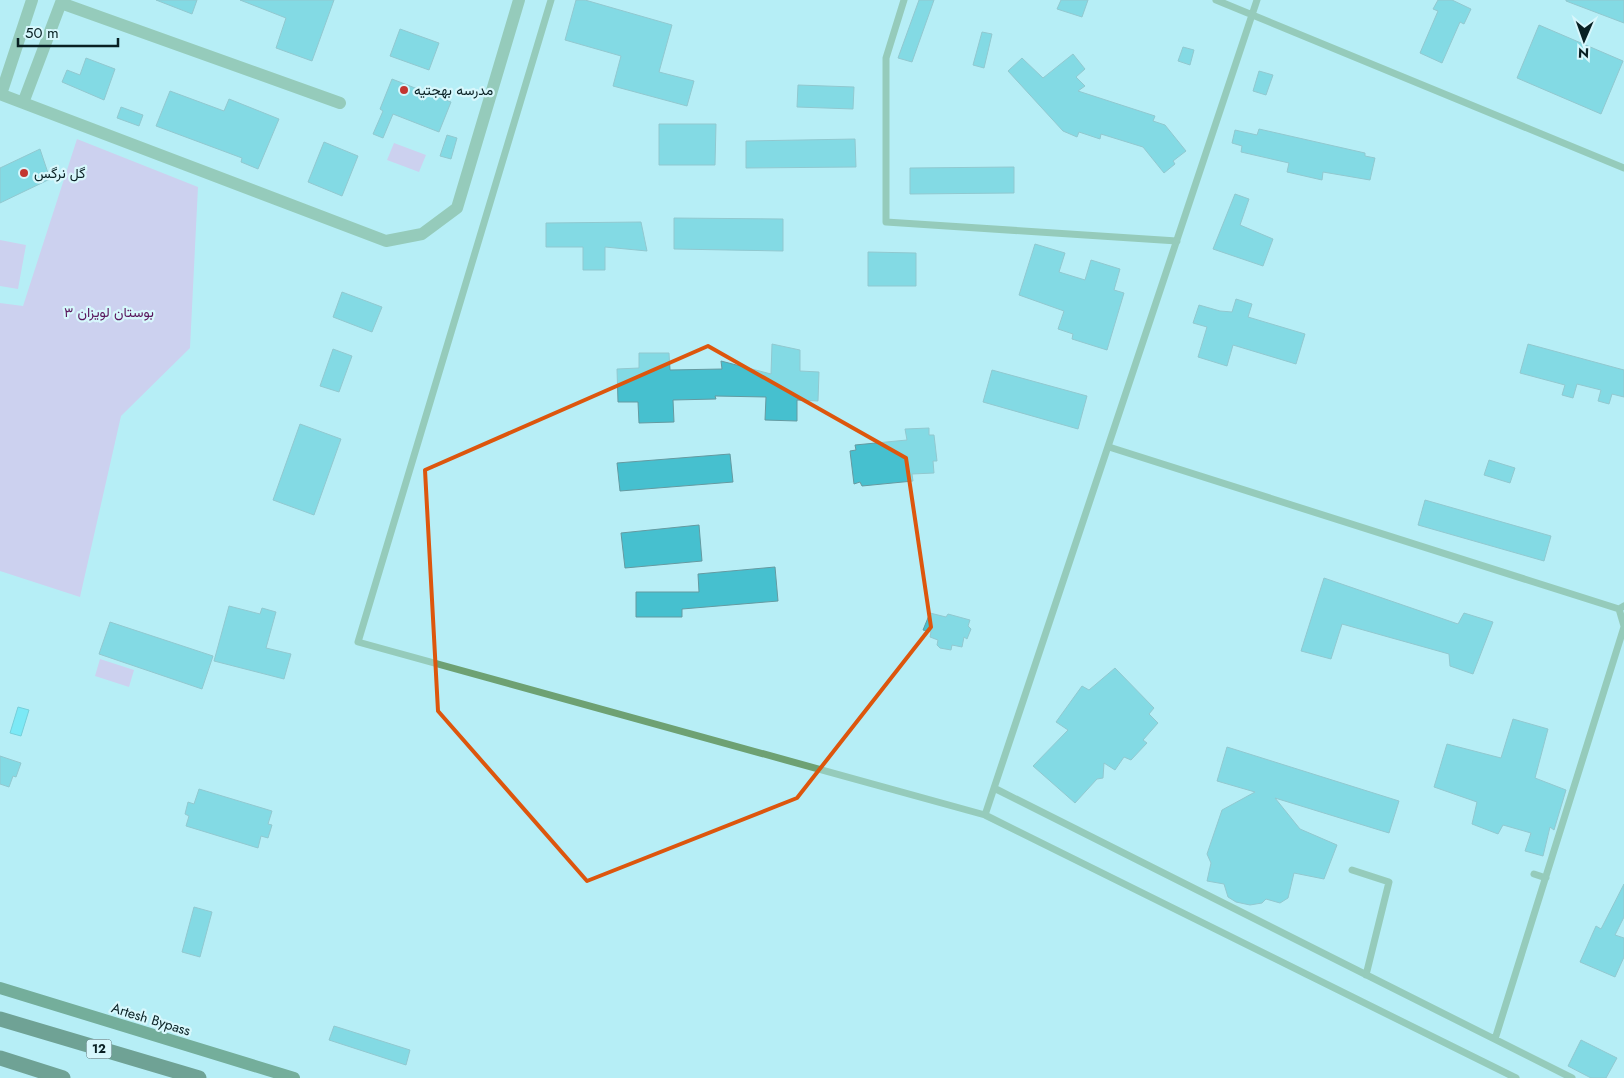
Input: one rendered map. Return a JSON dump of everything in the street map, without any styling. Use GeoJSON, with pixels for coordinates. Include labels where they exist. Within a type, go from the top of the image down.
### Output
{"type":"FeatureCollection","features":[{"type":"Feature","properties":{"kind":"highway","name":"12"},"geometry":{"type":"LineString","coordinates":[[0,1019],[199,1078]]}},
{"type":"Feature","properties":{"kind":"highway"},"geometry":{"type":"LineString","coordinates":[[0,1058],[63,1078]]}},
{"type":"Feature","properties":{"kind":"main road","name":"Artesh Bypass"},"geometry":{"type":"LineString","coordinates":[[0,988],[294,1078]]}},
{"type":"Feature","properties":{"kind":"street"},"geometry":{"type":"LineString","coordinates":[[32,0],[0,94],[386,241],[422,234],[457,208],[519,0]]}},
{"type":"Feature","properties":{"kind":"street"},"geometry":{"type":"LineString","coordinates":[[23,103],[62,2],[340,103]]}},
{"type":"Feature","properties":{"kind":"lane"},"geometry":{"type":"LineString","coordinates":[[551,0],[358,642],[985,814],[1516,1078]]}},
{"type":"Feature","properties":{"kind":"lane"},"geometry":{"type":"LineString","coordinates":[[904,0],[886,58],[886,222],[1177,241]]}},
{"type":"Feature","properties":{"kind":"lane"},"geometry":{"type":"LineString","coordinates":[[1216,0],[1624,168]]}},
{"type":"Feature","properties":{"kind":"lane"},"geometry":{"type":"LineString","coordinates":[[985,814],[1257,0]]}},
{"type":"Feature","properties":{"kind":"lane"},"geometry":{"type":"LineString","coordinates":[[1109,447],[1622,607],[1624,627],[1495,1040]]}},
{"type":"Feature","properties":{"kind":"lane"},"geometry":{"type":"LineString","coordinates":[[994,788],[1572,1078]]}},
{"type":"Feature","properties":{"kind":"lane"},"geometry":{"type":"LineString","coordinates":[[1352,870],[1389,882],[1366,975]]}},
{"type":"Feature","properties":{"kind":"lane"},"geometry":{"type":"LineString","coordinates":[[1534,874],[1546,878]]}},
{"type":"Feature","properties":{"kind":"highlighted area"},"geometry":{"type":"Polygon","coordinates":[[[708,346],[906,458],[931,627],[797,798],[587,881],[438,711],[425,470],[708,346]]]}},
{"type":"Feature","properties":{"kind":"green space","name":"بوستان لویزان ۳"},"geometry":{"type":"Polygon","coordinates":[[[77,139],[198,187],[190,348],[121,416],[80,597],[0,571],[0,303],[23,306],[77,139]]]}},
{"type":"Feature","properties":{"kind":"green space"},"geometry":{"type":"Polygon","coordinates":[[[394,143],[426,155],[419,172],[387,160],[394,143]]]}},
{"type":"Feature","properties":{"kind":"green space"},"geometry":{"type":"Polygon","coordinates":[[[0,240],[26,245],[18,289],[0,286],[0,240]]]}},
{"type":"Feature","properties":{"kind":"green space"},"geometry":{"type":"Polygon","coordinates":[[[100,659],[134,670],[129,687],[95,676],[100,659]]]}},
{"type":"Feature","properties":{"kind":"water"},"geometry":{"type":"Polygon","coordinates":[[[18,707],[29,710],[21,736],[10,733],[18,707]]]}},
{"type":"Feature","properties":{"kind":"building"},"geometry":{"type":"Polygon","coordinates":[[[156,0],[197,0],[192,14],[156,0]]]}},
{"type":"Feature","properties":{"kind":"building"},"geometry":{"type":"Polygon","coordinates":[[[240,0],[334,0],[312,61],[276,48],[286,18],[240,0]]]}},
{"type":"Feature","properties":{"kind":"building"},"geometry":{"type":"Polygon","coordinates":[[[576,0],[585,0],[672,25],[659,72],[694,81],[687,106],[613,86],[621,56],[565,40],[576,0]]]}},
{"type":"Feature","properties":{"kind":"building"},"geometry":{"type":"Polygon","coordinates":[[[919,0],[934,0],[912,62],[898,58],[919,0]]]}},
{"type":"Feature","properties":{"kind":"building"},"geometry":{"type":"Polygon","coordinates":[[[1061,0],[1088,0],[1082,17],[1057,9],[1061,0]]]}},
{"type":"Feature","properties":{"kind":"building"},"geometry":{"type":"Polygon","coordinates":[[[1438,0],[1452,0],[1471,9],[1464,24],[1460,22],[1442,63],[1420,53],[1438,11],[1433,9],[1438,0]]]}},
{"type":"Feature","properties":{"kind":"building"},"geometry":{"type":"Polygon","coordinates":[[[1624,0],[1624,23],[1566,1],[1624,0]]]}},
{"type":"Feature","properties":{"kind":"building"},"geometry":{"type":"Polygon","coordinates":[[[1539,25],[1623,61],[1601,114],[1517,78],[1539,25]]]}},
{"type":"Feature","properties":{"kind":"building"},"geometry":{"type":"Polygon","coordinates":[[[400,29],[439,43],[429,70],[390,56],[400,29]]]}},
{"type":"Feature","properties":{"kind":"building"},"geometry":{"type":"Polygon","coordinates":[[[982,32],[992,34],[984,68],[973,65],[982,32]]]}},
{"type":"Feature","properties":{"kind":"building"},"geometry":{"type":"Polygon","coordinates":[[[1183,47],[1194,50],[1190,65],[1178,61],[1183,47]]]}},
{"type":"Feature","properties":{"kind":"building"},"geometry":{"type":"Polygon","coordinates":[[[1073,54],[1085,69],[1076,77],[1085,86],[1078,91],[1155,116],[1153,121],[1165,125],[1186,151],[1173,161],[1175,164],[1164,173],[1143,147],[1101,134],[1100,139],[1079,132],[1077,137],[1063,131],[1008,71],[1022,58],[1043,78],[1073,54]]]}},
{"type":"Feature","properties":{"kind":"building"},"geometry":{"type":"Polygon","coordinates":[[[86,58],[115,69],[104,100],[62,82],[67,70],[80,75],[86,58]]]}},
{"type":"Feature","properties":{"kind":"building"},"geometry":{"type":"Polygon","coordinates":[[[1259,71],[1273,75],[1266,95],[1253,91],[1259,71]]]}},
{"type":"Feature","properties":{"kind":"building"},"geometry":{"type":"Polygon","coordinates":[[[392,79],[451,102],[439,132],[393,114],[383,138],[373,134],[383,111],[380,109],[392,79]]]}},
{"type":"Feature","properties":{"kind":"building"},"geometry":{"type":"Polygon","coordinates":[[[798,85],[854,87],[853,109],[797,107],[798,85]]]}},
{"type":"Feature","properties":{"kind":"building"},"geometry":{"type":"Polygon","coordinates":[[[170,91],[224,111],[229,99],[279,119],[258,169],[241,162],[242,158],[156,126],[170,91]]]}},
{"type":"Feature","properties":{"kind":"building"},"geometry":{"type":"Polygon","coordinates":[[[121,107],[143,115],[139,126],[117,118],[121,107]]]}},
{"type":"Feature","properties":{"kind":"building"},"geometry":{"type":"Polygon","coordinates":[[[659,124],[716,124],[715,165],[659,165],[659,124]]]}},
{"type":"Feature","properties":{"kind":"building"},"geometry":{"type":"Polygon","coordinates":[[[1259,129],[1365,153],[1365,156],[1375,158],[1370,180],[1323,172],[1322,180],[1287,172],[1289,163],[1241,152],[1242,146],[1232,143],[1235,130],[1257,135],[1259,129]]]}},
{"type":"Feature","properties":{"kind":"building"},"geometry":{"type":"Polygon","coordinates":[[[447,135],[457,138],[451,159],[440,156],[447,135]]]}},
{"type":"Feature","properties":{"kind":"building"},"geometry":{"type":"Polygon","coordinates":[[[855,139],[856,167],[746,168],[746,141],[855,139]]]}},
{"type":"Feature","properties":{"kind":"building"},"geometry":{"type":"Polygon","coordinates":[[[324,142],[358,156],[342,196],[308,182],[324,142]]]}},
{"type":"Feature","properties":{"kind":"building","name":"گل نرگس"},"geometry":{"type":"Polygon","coordinates":[[[40,149],[50,179],[0,203],[0,168],[40,149]]]}},
{"type":"Feature","properties":{"kind":"building"},"geometry":{"type":"Polygon","coordinates":[[[1014,167],[1014,193],[910,194],[910,168],[1014,167]]]}},
{"type":"Feature","properties":{"kind":"building"},"geometry":{"type":"Polygon","coordinates":[[[1235,194],[1249,199],[1240,225],[1273,239],[1263,266],[1213,249],[1235,194]]]}},
{"type":"Feature","properties":{"kind":"building"},"geometry":{"type":"Polygon","coordinates":[[[674,218],[783,219],[783,251],[674,249],[674,218]]]}},
{"type":"Feature","properties":{"kind":"building"},"geometry":{"type":"Polygon","coordinates":[[[641,222],[647,251],[605,247],[605,270],[583,270],[583,247],[546,247],[546,223],[641,222]]]}},
{"type":"Feature","properties":{"kind":"building"},"geometry":{"type":"Polygon","coordinates":[[[1035,244],[1065,253],[1059,272],[1085,280],[1091,260],[1120,269],[1114,290],[1124,293],[1107,350],[1072,339],[1073,334],[1058,329],[1064,311],[1019,295],[1035,244]]]}},
{"type":"Feature","properties":{"kind":"building"},"geometry":{"type":"Polygon","coordinates":[[[868,252],[916,253],[916,286],[868,286],[868,252]]]}},
{"type":"Feature","properties":{"kind":"building"},"geometry":{"type":"Polygon","coordinates":[[[342,292],[382,307],[372,332],[333,317],[342,292]]]}},
{"type":"Feature","properties":{"kind":"building"},"geometry":{"type":"Polygon","coordinates":[[[1236,299],[1252,304],[1248,317],[1305,334],[1296,364],[1233,345],[1227,366],[1198,357],[1207,327],[1193,323],[1199,305],[1220,311],[1232,312],[1236,299]]]}},
{"type":"Feature","properties":{"kind":"building"},"geometry":{"type":"Polygon","coordinates":[[[772,344],[800,350],[800,371],[819,372],[818,401],[797,400],[797,421],[765,420],[766,397],[715,396],[716,399],[673,400],[674,422],[639,423],[638,402],[618,402],[617,369],[639,368],[639,353],[669,353],[670,370],[722,369],[721,361],[771,374],[772,344]]]}},
{"type":"Feature","properties":{"kind":"building"},"geometry":{"type":"Polygon","coordinates":[[[1528,344],[1624,370],[1624,397],[1612,394],[1609,404],[1598,401],[1601,390],[1577,384],[1573,398],[1562,395],[1565,385],[1520,373],[1528,344]]]}},
{"type":"Feature","properties":{"kind":"building"},"geometry":{"type":"Polygon","coordinates":[[[333,349],[352,356],[339,392],[320,386],[333,349]]]}},
{"type":"Feature","properties":{"kind":"building"},"geometry":{"type":"Polygon","coordinates":[[[992,370],[1087,396],[1078,429],[983,402],[992,370]]]}},
{"type":"Feature","properties":{"kind":"building"},"geometry":{"type":"Polygon","coordinates":[[[300,424],[341,439],[314,515],[273,500],[300,424]]]}},
{"type":"Feature","properties":{"kind":"building"},"geometry":{"type":"Polygon","coordinates":[[[929,428],[929,435],[934,435],[937,461],[933,461],[934,473],[912,474],[913,481],[862,486],[860,482],[854,484],[850,451],[856,450],[855,445],[907,440],[905,429],[929,428]]]}},
{"type":"Feature","properties":{"kind":"building"},"geometry":{"type":"Polygon","coordinates":[[[730,454],[733,482],[620,491],[617,463],[730,454]]]}},
{"type":"Feature","properties":{"kind":"building"},"geometry":{"type":"Polygon","coordinates":[[[1489,460],[1515,468],[1510,483],[1484,475],[1489,460]]]}},
{"type":"Feature","properties":{"kind":"building"},"geometry":{"type":"Polygon","coordinates":[[[1425,500],[1551,536],[1544,561],[1418,525],[1425,500]]]}},
{"type":"Feature","properties":{"kind":"building"},"geometry":{"type":"Polygon","coordinates":[[[699,525],[702,561],[625,568],[621,533],[699,525]]]}},
{"type":"Feature","properties":{"kind":"building"},"geometry":{"type":"Polygon","coordinates":[[[775,567],[778,601],[682,609],[682,617],[636,617],[636,592],[699,592],[698,574],[775,567]]]}},
{"type":"Feature","properties":{"kind":"building"},"geometry":{"type":"Polygon","coordinates":[[[1324,578],[1458,624],[1464,613],[1493,622],[1473,674],[1450,666],[1449,654],[1342,624],[1331,659],[1301,651],[1324,578]]]}},
{"type":"Feature","properties":{"kind":"building"},"geometry":{"type":"Polygon","coordinates":[[[229,606],[260,614],[262,608],[276,612],[266,648],[291,654],[284,679],[214,661],[229,606]]]}},
{"type":"Feature","properties":{"kind":"building"},"geometry":{"type":"Polygon","coordinates":[[[930,613],[946,617],[948,614],[970,620],[968,626],[971,629],[967,639],[964,637],[962,647],[952,645],[951,650],[940,648],[937,645],[938,640],[930,637],[931,632],[923,630],[930,613]]]}},
{"type":"Feature","properties":{"kind":"building"},"geometry":{"type":"Polygon","coordinates":[[[110,622],[213,656],[202,689],[99,654],[110,622]]]}},
{"type":"Feature","properties":{"kind":"building"},"geometry":{"type":"Polygon","coordinates":[[[1115,668],[1154,708],[1149,714],[1158,723],[1143,740],[1147,743],[1131,760],[1124,757],[1115,770],[1104,763],[1103,778],[1097,779],[1075,803],[1033,766],[1068,730],[1056,722],[1082,686],[1089,690],[1115,668]]]}},
{"type":"Feature","properties":{"kind":"building"},"geometry":{"type":"Polygon","coordinates":[[[1513,719],[1548,729],[1535,778],[1566,790],[1554,830],[1550,827],[1543,856],[1525,851],[1531,833],[1503,825],[1498,834],[1472,824],[1477,802],[1434,787],[1447,744],[1501,758],[1513,719]]]}},
{"type":"Feature","properties":{"kind":"building"},"geometry":{"type":"Polygon","coordinates":[[[1227,747],[1399,801],[1389,833],[1275,798],[1300,829],[1337,845],[1324,879],[1294,873],[1288,898],[1280,903],[1266,899],[1262,903],[1250,905],[1236,902],[1228,897],[1224,884],[1207,881],[1211,863],[1207,854],[1222,810],[1255,792],[1217,781],[1227,747]]]}},
{"type":"Feature","properties":{"kind":"building"},"geometry":{"type":"Polygon","coordinates":[[[0,756],[21,763],[16,777],[13,776],[9,787],[0,784],[0,756]]]}},
{"type":"Feature","properties":{"kind":"building"},"geometry":{"type":"Polygon","coordinates":[[[199,789],[272,811],[268,824],[272,825],[268,838],[261,836],[258,848],[186,826],[189,816],[185,814],[188,802],[194,804],[199,789]]]}},
{"type":"Feature","properties":{"kind":"building"},"geometry":{"type":"Polygon","coordinates":[[[1624,884],[1624,917],[1615,935],[1624,938],[1624,957],[1615,977],[1580,962],[1596,926],[1601,929],[1624,884]]]}},
{"type":"Feature","properties":{"kind":"building"},"geometry":{"type":"Polygon","coordinates":[[[194,907],[212,912],[200,957],[182,952],[194,907]]]}},
{"type":"Feature","properties":{"kind":"building"},"geometry":{"type":"Polygon","coordinates":[[[334,1026],[410,1050],[406,1065],[329,1040],[334,1026]]]}},
{"type":"Feature","properties":{"kind":"building"},"geometry":{"type":"Polygon","coordinates":[[[1581,1040],[1617,1058],[1606,1078],[1591,1078],[1568,1066],[1581,1040]]]}},
{"type":"Feature","properties":{"kind":"place","name":"مدرسه بهجتیه"},"geometry":{"type":"Point","coordinates":[404,90]}},
{"type":"Feature","properties":{"kind":"place","name":"گل نرگس"},"geometry":{"type":"Point","coordinates":[24,173]}}]}
